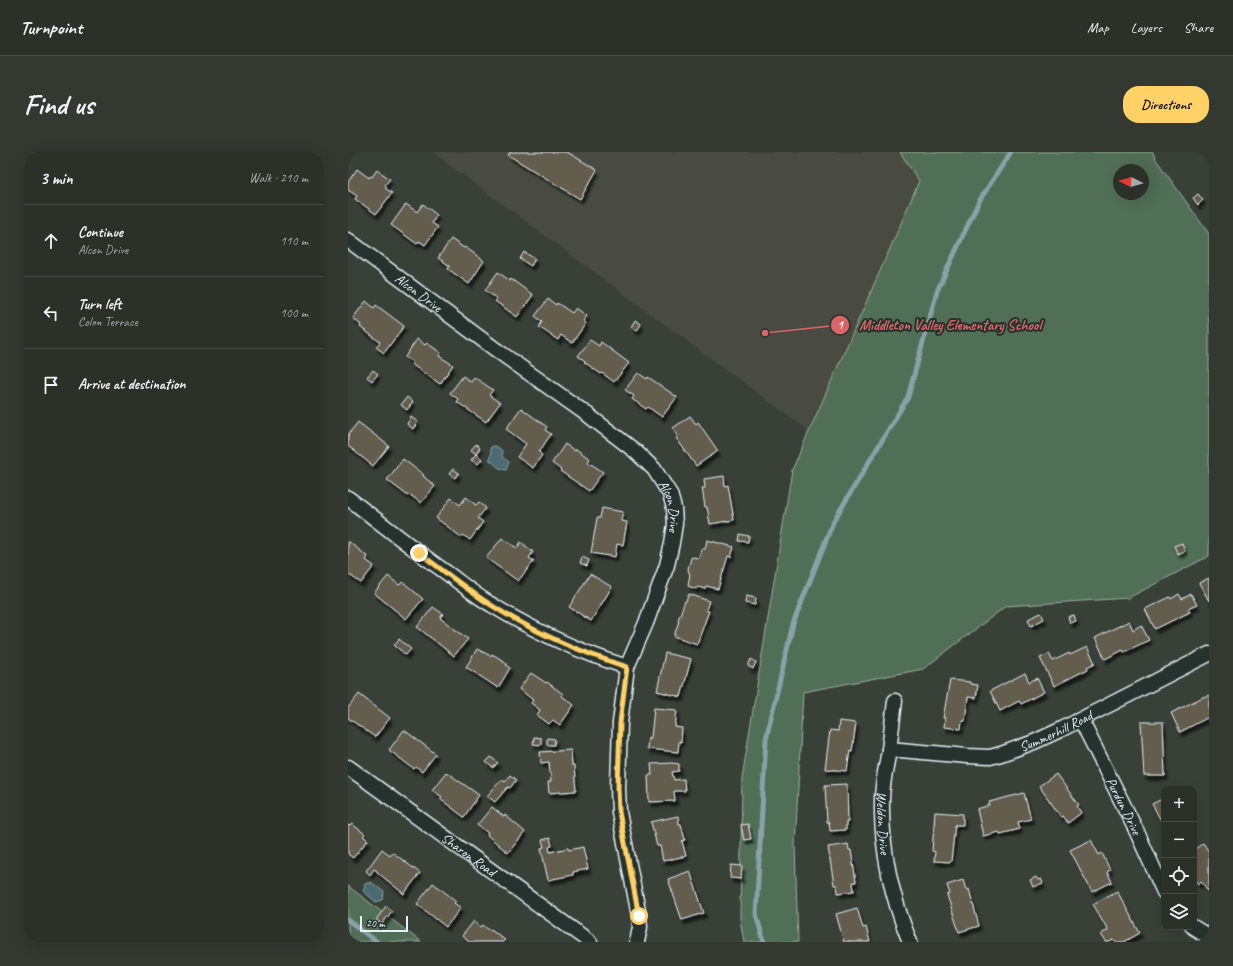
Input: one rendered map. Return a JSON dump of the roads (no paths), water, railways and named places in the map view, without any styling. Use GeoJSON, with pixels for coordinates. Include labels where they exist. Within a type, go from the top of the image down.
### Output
{"type":"FeatureCollection","features":[{"type":"Feature","properties":{"kind":"street","name":"Alcon Drive"},"geometry":{"type":"LineString","coordinates":[[348,240],[635,451],[654,469],[670,494],[674,508],[675,524],[672,544],[667,565],[646,623],[627,667],[620,723],[618,787],[619,812],[639,916],[640,927],[637,942]]}},
{"type":"Feature","properties":{"kind":"street"},"geometry":{"type":"LineString","coordinates":[[348,498],[419,553],[491,604],[515,619],[573,648],[627,667]]}},
{"type":"Feature","properties":{"kind":"street","name":"Summerhill Road"},"geometry":{"type":"LineString","coordinates":[[889,748],[950,755],[990,756],[1034,742],[1081,720],[1209,654]]}},
{"type":"Feature","properties":{"kind":"street","name":"Weldon Drive"},"geometry":{"type":"LineString","coordinates":[[895,701],[882,800],[885,848],[896,899],[910,942]]}},
{"type":"Feature","properties":{"kind":"street","name":"Purdun Drive"},"geometry":{"type":"LineString","coordinates":[[1081,720],[1136,830],[1161,885]]}},
{"type":"Feature","properties":{"kind":"street","name":"Sharon Road"},"geometry":{"type":"LineString","coordinates":[[348,767],[590,942]]}},
{"type":"Feature","properties":{"kind":"street"},"geometry":{"type":"LineString","coordinates":[[1197,930],[1209,937]]}},
{"type":"Feature","properties":{"kind":"water"},"geometry":{"type":"Polygon","coordinates":[[[493,446],[498,447],[502,451],[502,457],[509,462],[506,470],[499,468],[489,459],[491,454],[490,448],[493,446]]]}},
{"type":"Feature","properties":{"kind":"water"},"geometry":{"type":"Polygon","coordinates":[[[371,882],[384,892],[383,900],[376,902],[363,891],[365,884],[371,882]]]}},
{"type":"Feature","properties":{"kind":"waterway"},"geometry":{"type":"LineString","coordinates":[[764,942],[756,914],[766,739],[793,624],[833,522],[908,397],[937,291],[979,201],[1011,152]]}},
{"type":"Feature","properties":{"kind":"waterway"},"geometry":{"type":"LineString","coordinates":[[348,920],[377,942]]}},
{"type":"Feature","properties":{"kind":"place","name":"Middleton Valley Elementary School"},"geometry":{"type":"Point","coordinates":[765,333]}}]}
